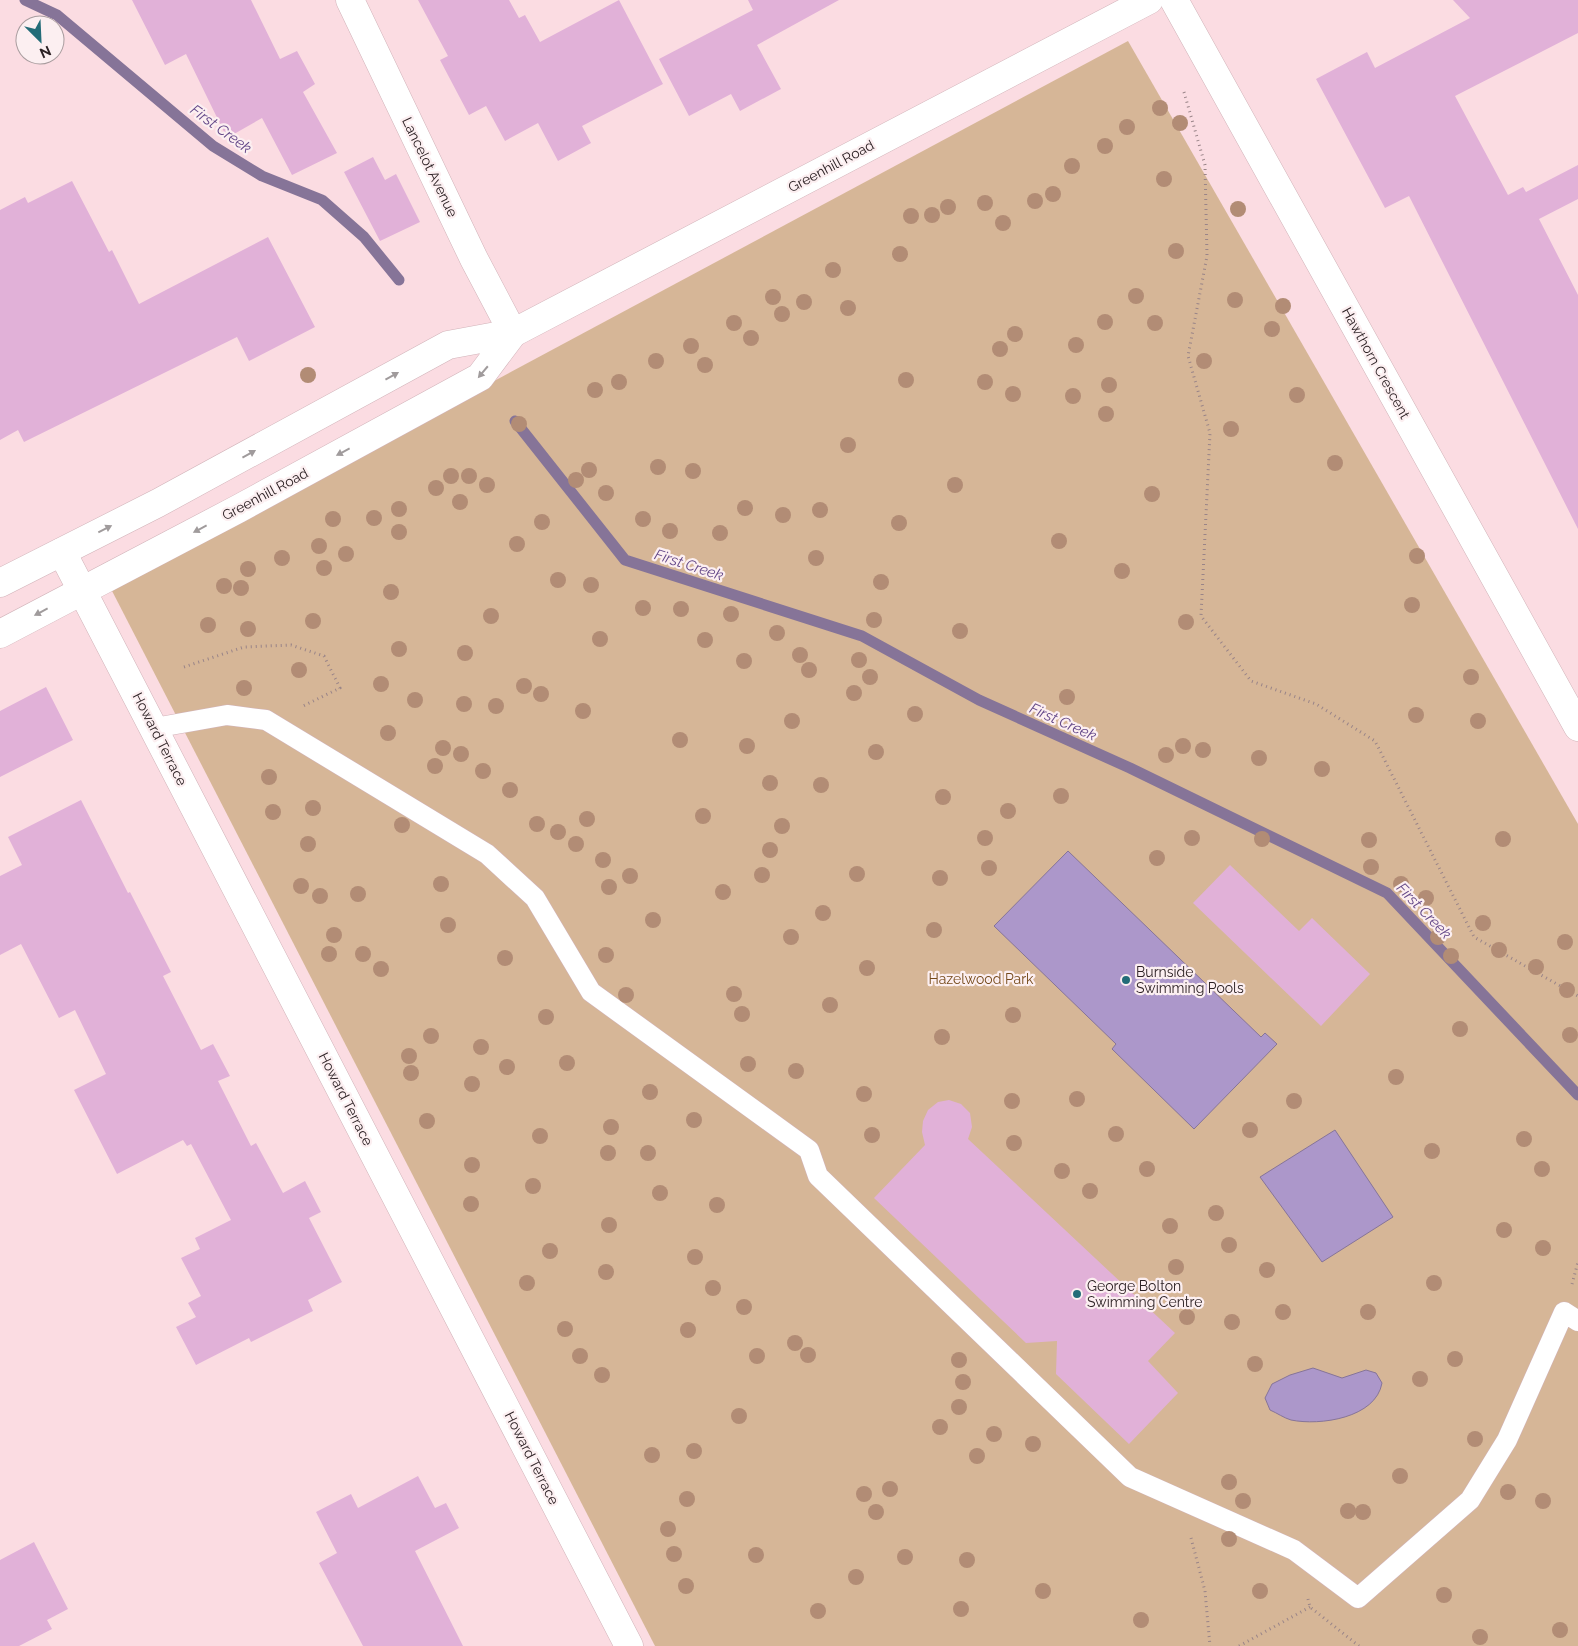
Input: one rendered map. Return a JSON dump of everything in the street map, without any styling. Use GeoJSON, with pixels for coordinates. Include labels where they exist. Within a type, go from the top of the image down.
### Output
{"type":"FeatureCollection","features":[{"type":"Feature","properties":{"kind":"street","name":"Greenhill Road"},"geometry":{"type":"LineString","coordinates":[[0,583],[167,498],[448,345],[513,333],[1149,0]]}},
{"type":"Feature","properties":{"kind":"street","name":"Hawthorn Crescent"},"geometry":{"type":"LineString","coordinates":[[1174,0],[1578,727]]}},
{"type":"Feature","properties":{"kind":"street","name":"Lancelot Avenue"},"geometry":{"type":"LineString","coordinates":[[356,2],[474,259],[513,333]]}},
{"type":"Feature","properties":{"kind":"street","name":"Greenhill Road"},"geometry":{"type":"LineString","coordinates":[[0,634],[480,377],[513,333]]}},
{"type":"Feature","properties":{"kind":"street","name":"Howard Terrace"},"geometry":{"type":"LineString","coordinates":[[62,552],[630,1646]]}},
{"type":"Feature","properties":{"kind":"lane"},"geometry":{"type":"LineString","coordinates":[[154,728],[227,715],[266,720],[487,854],[535,898],[591,992],[809,1150],[818,1176],[1130,1476],[1294,1550],[1358,1598],[1470,1500],[1507,1440],[1564,1312],[1578,1321]]}},
{"type":"Feature","properties":{"kind":"path"},"geometry":{"type":"LineString","coordinates":[[1182,84],[1205,165],[1206,256],[1188,356],[1210,433],[1201,616],[1251,681],[1316,704],[1375,741],[1474,937],[1578,996]]}},
{"type":"Feature","properties":{"kind":"path"},"geometry":{"type":"LineString","coordinates":[[184,667],[244,647],[292,645],[324,656],[340,688],[290,712],[281,728]]}},
{"type":"Feature","properties":{"kind":"path"},"geometry":{"type":"LineString","coordinates":[[1191,1536],[1204,1591],[1210,1646]]}},
{"type":"Feature","properties":{"kind":"path"},"geometry":{"type":"LineString","coordinates":[[1239,1646],[1310,1606]]}},
{"type":"Feature","properties":{"kind":"green space","name":"Hazelwood Park"},"geometry":{"type":"Polygon","coordinates":[[[1128,41],[1578,824],[1578,1646],[655,1646],[110,587],[1128,41]]]}},
{"type":"Feature","properties":{"kind":"shaded area","name":"Burnside Swimming Pools"},"geometry":{"type":"Polygon","coordinates":[[[1068,851],[1261,1037],[1265,1033],[1277,1044],[1194,1129],[1112,1049],[1116,1044],[994,926],[1068,851]]]}},
{"type":"Feature","properties":{"kind":"shaded area"},"geometry":{"type":"Polygon","coordinates":[[[1335,1130],[1393,1217],[1322,1262],[1260,1177],[1335,1130]]]}},
{"type":"Feature","properties":{"kind":"shaded area"},"geometry":{"type":"Polygon","coordinates":[[[1313,1368],[1342,1378],[1366,1370],[1376,1373],[1382,1383],[1378,1395],[1369,1404],[1358,1412],[1345,1417],[1317,1422],[1303,1422],[1288,1419],[1270,1410],[1265,1398],[1272,1384],[1290,1375],[1313,1368]]]}},
{"type":"Feature","properties":{"kind":"building"},"geometry":{"type":"Polygon","coordinates":[[[132,0],[251,0],[280,59],[297,51],[315,84],[303,92],[337,153],[292,175],[262,118],[227,138],[186,54],[165,65],[132,0]]]}},
{"type":"Feature","properties":{"kind":"building"},"geometry":{"type":"Polygon","coordinates":[[[418,0],[509,0],[519,18],[525,15],[540,42],[619,0],[663,84],[582,126],[591,143],[558,161],[538,123],[505,141],[486,106],[469,115],[440,60],[448,56],[418,0]]]}},
{"type":"Feature","properties":{"kind":"building"},"geometry":{"type":"Polygon","coordinates":[[[748,0],[839,0],[757,45],[781,89],[740,111],[731,94],[689,116],[659,59],[753,10],[748,0]]]}},
{"type":"Feature","properties":{"kind":"building"},"geometry":{"type":"Polygon","coordinates":[[[1453,0],[1578,0],[1578,33],[1455,96],[1508,195],[1523,187],[1526,192],[1578,165],[1578,199],[1539,219],[1578,295],[1578,529],[1409,196],[1385,208],[1316,79],[1367,52],[1375,68],[1470,18],[1453,0]]]}},
{"type":"Feature","properties":{"kind":"building"},"geometry":{"type":"Polygon","coordinates":[[[373,157],[385,180],[396,174],[420,222],[380,241],[344,172],[373,157]]]}},
{"type":"Feature","properties":{"kind":"building"},"geometry":{"type":"Polygon","coordinates":[[[72,181],[109,252],[112,250],[139,304],[268,237],[315,327],[249,361],[237,337],[24,442],[18,430],[0,440],[0,210],[25,197],[28,203],[72,181]]]}},
{"type":"Feature","properties":{"kind":"building"},"geometry":{"type":"Polygon","coordinates":[[[46,687],[73,740],[0,777],[0,711],[46,687]]]}},
{"type":"Feature","properties":{"kind":"building"},"geometry":{"type":"Polygon","coordinates":[[[81,800],[171,972],[163,976],[201,1050],[213,1044],[230,1076],[218,1081],[251,1146],[256,1143],[283,1193],[305,1181],[321,1212],[309,1218],[342,1282],[308,1300],[313,1311],[251,1342],[249,1338],[196,1365],[176,1327],[196,1317],[188,1303],[201,1296],[181,1258],[200,1249],[195,1238],[231,1220],[191,1144],[187,1146],[183,1140],[117,1174],[74,1090],[106,1074],[75,1010],[59,1018],[21,944],[0,955],[0,876],[22,865],[8,837],[81,800]]]}},
{"type":"Feature","properties":{"kind":"building"},"geometry":{"type":"Polygon","coordinates":[[[1230,865],[1299,931],[1312,918],[1370,974],[1321,1026],[1193,903],[1230,865]]]}},
{"type":"Feature","properties":{"kind":"building"},"geometry":{"type":"Polygon","coordinates":[[[949,1100],[961,1104],[970,1113],[972,1127],[968,1139],[1175,1333],[1148,1361],[1178,1393],[1129,1444],[1056,1374],[1057,1341],[1026,1343],[874,1198],[925,1145],[922,1132],[923,1121],[928,1110],[938,1102],[949,1100]]]}},
{"type":"Feature","properties":{"kind":"building"},"geometry":{"type":"Polygon","coordinates":[[[418,1476],[435,1508],[446,1503],[459,1528],[415,1551],[463,1646],[363,1646],[319,1563],[337,1553],[316,1512],[351,1494],[358,1508],[418,1476]]]}},
{"type":"Feature","properties":{"kind":"building"},"geometry":{"type":"Polygon","coordinates":[[[34,1542],[68,1609],[47,1620],[52,1629],[19,1646],[0,1646],[0,1560],[34,1542]]]}},
{"type":"Feature","properties":{"kind":"waterway","name":"First Creek"},"geometry":{"type":"LineString","coordinates":[[25,0],[57,15],[213,146],[262,176],[322,200],[364,237],[399,280]]}},
{"type":"Feature","properties":{"kind":"waterway","name":"First Creek"},"geometry":{"type":"LineString","coordinates":[[515,421],[625,560],[862,636],[979,700],[1130,768],[1387,893],[1578,1095]]}},
{"type":"Feature","properties":{"kind":"place","name":"Burnside Swimming Pools"},"geometry":{"type":"Point","coordinates":[1126,980]}},
{"type":"Feature","properties":{"kind":"place","name":"George Bolton Swimming Centre"},"geometry":{"type":"Point","coordinates":[1077,1294]}}]}
